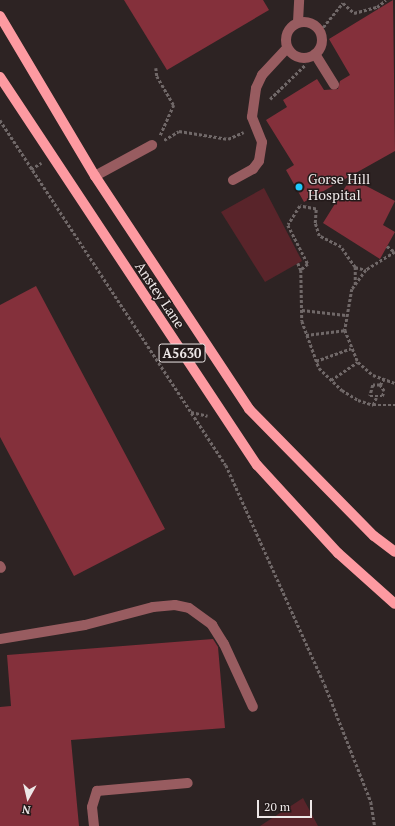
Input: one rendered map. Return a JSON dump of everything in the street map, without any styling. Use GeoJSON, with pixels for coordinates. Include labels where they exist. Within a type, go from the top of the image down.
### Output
{"type":"FeatureCollection","features":[{"type":"Feature","properties":{"kind":"main road","name":"A5630"},"geometry":{"type":"LineString","coordinates":[[0,16],[94,176]]}},
{"type":"Feature","properties":{"kind":"main road","name":"Anstey Lane"},"geometry":{"type":"LineString","coordinates":[[0,77],[257,465],[338,553],[395,604]]}},
{"type":"Feature","properties":{"kind":"main road","name":"Anstey Lane"},"geometry":{"type":"LineString","coordinates":[[94,176],[249,408],[374,536],[395,552]]}},
{"type":"Feature","properties":{"kind":"lane"},"geometry":{"type":"LineString","coordinates":[[298,22],[313,24],[320,32],[321,46],[315,54],[300,58],[287,48],[285,36],[298,22],[299,0]]}},
{"type":"Feature","properties":{"kind":"lane"},"geometry":{"type":"LineString","coordinates":[[233,180],[253,169],[259,161],[262,142],[252,117],[256,88],[262,74],[287,48]]}},
{"type":"Feature","properties":{"kind":"lane"},"geometry":{"type":"LineString","coordinates":[[315,54],[334,84]]}},
{"type":"Feature","properties":{"kind":"lane"},"geometry":{"type":"LineString","coordinates":[[94,176],[152,145]]}},
{"type":"Feature","properties":{"kind":"lane"},"geometry":{"type":"LineString","coordinates":[[0,639],[85,625],[153,607],[175,605],[189,608],[212,625],[220,638],[253,707]]}},
{"type":"Feature","properties":{"kind":"lane"},"geometry":{"type":"LineString","coordinates":[[94,826],[92,807],[97,791],[188,783]]}},
{"type":"Feature","properties":{"kind":"path"},"geometry":{"type":"LineString","coordinates":[[339,0],[354,12],[377,7],[386,0]]}},
{"type":"Feature","properties":{"kind":"path"},"geometry":{"type":"LineString","coordinates":[[320,32],[343,3]]}},
{"type":"Feature","properties":{"kind":"path"},"geometry":{"type":"LineString","coordinates":[[152,145],[160,137],[174,105],[157,76],[156,68]]}},
{"type":"Feature","properties":{"kind":"path"},"geometry":{"type":"LineString","coordinates":[[0,120],[226,465],[325,685],[371,802],[375,826]]}},
{"type":"Feature","properties":{"kind":"path"},"geometry":{"type":"LineString","coordinates":[[301,270],[308,264],[288,225],[300,206],[316,208],[315,223],[319,236],[340,248],[355,267],[366,270]]}},
{"type":"Feature","properties":{"kind":"path"},"geometry":{"type":"LineString","coordinates":[[355,285],[366,270],[395,252],[387,246]]}},
{"type":"Feature","properties":{"kind":"path"},"geometry":{"type":"LineString","coordinates":[[298,263],[301,270],[302,310],[306,335],[316,361],[331,380],[347,394],[373,405],[395,405]]}},
{"type":"Feature","properties":{"kind":"path"},"geometry":{"type":"LineString","coordinates":[[355,267],[355,285],[346,315],[346,330],[350,348],[358,362],[383,380],[395,383]]}},
{"type":"Feature","properties":{"kind":"path"},"geometry":{"type":"LineString","coordinates":[[302,310],[346,315]]}},
{"type":"Feature","properties":{"kind":"path"},"geometry":{"type":"LineString","coordinates":[[306,335],[346,330]]}},
{"type":"Feature","properties":{"kind":"path"},"geometry":{"type":"LineString","coordinates":[[316,361],[350,348]]}},
{"type":"Feature","properties":{"kind":"path"},"geometry":{"type":"LineString","coordinates":[[331,380],[358,362]]}},
{"type":"Feature","properties":{"kind":"path"},"geometry":{"type":"LineString","coordinates":[[380,385],[383,380]]}},
{"type":"Feature","properties":{"kind":"path"},"geometry":{"type":"LineString","coordinates":[[373,385],[380,385],[384,391],[382,396],[376,398],[370,396],[370,389],[373,385]]}},
{"type":"Feature","properties":{"kind":"path"},"geometry":{"type":"LineString","coordinates":[[373,405],[376,398]]}},
{"type":"Feature","properties":{"kind":"shaded area"},"geometry":{"type":"Polygon","coordinates":[[[264,188],[302,261],[265,282],[221,212],[264,188]]]}},
{"type":"Feature","properties":{"kind":"shaded area"},"geometry":{"type":"Polygon","coordinates":[[[303,798],[318,826],[260,826],[303,798]]]}},
{"type":"Feature","properties":{"kind":"building"},"geometry":{"type":"Polygon","coordinates":[[[124,0],[263,0],[269,10],[167,70],[124,0]]]}},
{"type":"Feature","properties":{"kind":"building"},"geometry":{"type":"Polygon","coordinates":[[[393,0],[395,151],[304,202],[286,170],[294,165],[266,120],[287,107],[283,100],[317,79],[324,90],[338,89],[340,81],[350,75],[329,39],[393,0]]]}},
{"type":"Feature","properties":{"kind":"building"},"geometry":{"type":"Polygon","coordinates":[[[351,178],[395,201],[383,225],[395,232],[380,259],[323,223],[351,178]]]}},
{"type":"Feature","properties":{"kind":"building"},"geometry":{"type":"Polygon","coordinates":[[[36,286],[165,529],[74,576],[0,437],[0,305],[36,286]]]}},
{"type":"Feature","properties":{"kind":"building"},"geometry":{"type":"Polygon","coordinates":[[[213,639],[218,647],[225,728],[71,740],[79,826],[0,826],[0,707],[11,706],[7,655],[213,639]]]}},
{"type":"Feature","properties":{"kind":"place","name":"Gorse Hill Hospital"},"geometry":{"type":"Point","coordinates":[299,187]}}]}
